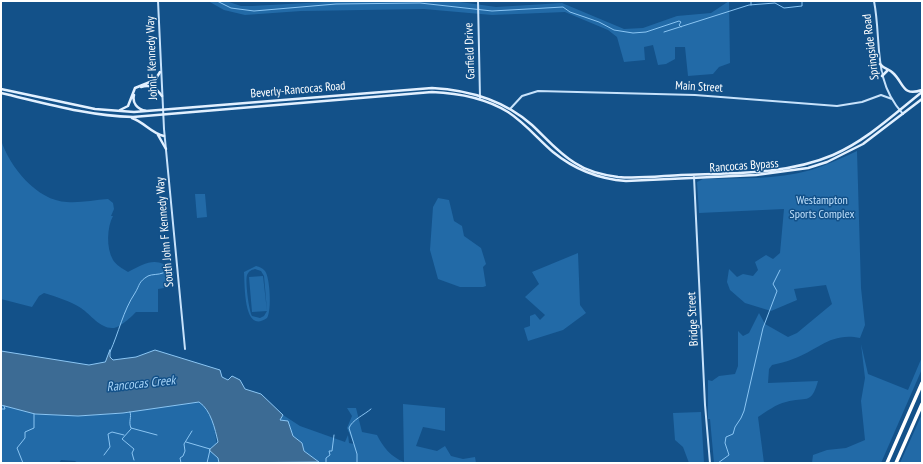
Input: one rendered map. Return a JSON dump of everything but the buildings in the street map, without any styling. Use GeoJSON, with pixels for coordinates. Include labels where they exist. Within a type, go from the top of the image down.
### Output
{"type":"FeatureCollection","features":[{"type":"Feature","properties":{"kind":"highway"},"geometry":{"type":"LineString","coordinates":[[887,463],[922,383]]}},
{"type":"Feature","properties":{"kind":"highway"},"geometry":{"type":"LineString","coordinates":[[896,463],[922,404]]}},
{"type":"Feature","properties":{"kind":"main road"},"geometry":{"type":"LineString","coordinates":[[880,64],[893,73],[907,91],[922,91]]}},
{"type":"Feature","properties":{"kind":"main road"},"geometry":{"type":"LineString","coordinates":[[882,76],[888,70]]}},
{"type":"Feature","properties":{"kind":"main road"},"geometry":{"type":"LineString","coordinates":[[113,111],[125,108],[135,88],[155,80],[160,72]]}},
{"type":"Feature","properties":{"kind":"main road"},"geometry":{"type":"LineString","coordinates":[[148,112],[139,108],[135,104],[133,95],[137,89],[143,86],[150,86],[156,88],[162,96]]}},
{"type":"Feature","properties":{"kind":"main road","name":"Beverly-Rancocas Road"},"geometry":{"type":"LineString","coordinates":[[1,88],[62,103],[113,111],[148,112],[432,88],[468,92],[510,109],[531,125],[574,165]]}},
{"type":"Feature","properties":{"kind":"main road","name":"Rancocas Bypass"},"geometry":{"type":"LineString","coordinates":[[694,176],[773,170],[819,160],[860,141],[922,91]]}},
{"type":"Feature","properties":{"kind":"main road","name":"Beverly-Rancocas Road"},"geometry":{"type":"LineString","coordinates":[[1,93],[75,110],[127,117],[432,92],[456,94],[496,105],[528,127],[553,151],[574,165]]}},
{"type":"Feature","properties":{"kind":"main road","name":"Rancocas Bypass"},"geometry":{"type":"LineString","coordinates":[[574,165],[619,177],[768,174],[808,168],[827,162],[863,144],[922,99]]}},
{"type":"Feature","properties":{"kind":"main road"},"geometry":{"type":"LineString","coordinates":[[127,117],[139,121],[156,134],[161,139],[166,149]]}},
{"type":"Feature","properties":{"kind":"main road"},"geometry":{"type":"LineString","coordinates":[[156,134],[164,136]]}},
{"type":"Feature","properties":{"kind":"street","name":"John F Kennedy Way"},"geometry":{"type":"LineString","coordinates":[[158,1],[163,115]]}},
{"type":"Feature","properties":{"kind":"street","name":"Garfield Drive"},"geometry":{"type":"LineString","coordinates":[[478,1],[480,100]]}},
{"type":"Feature","properties":{"kind":"street","name":"Springside Road"},"geometry":{"type":"LineString","coordinates":[[874,1],[882,76],[892,99],[903,114]]}},
{"type":"Feature","properties":{"kind":"street","name":"Main Street"},"geometry":{"type":"LineString","coordinates":[[510,109],[522,96],[538,91],[695,95],[814,105],[844,106],[881,95],[892,99]]}},
{"type":"Feature","properties":{"kind":"street","name":"South John F Kennedy Way"},"geometry":{"type":"LineString","coordinates":[[163,115],[185,349]]}},
{"type":"Feature","properties":{"kind":"street","name":"Bridge Street"},"geometry":{"type":"LineString","coordinates":[[694,176],[706,417],[710,463]]}},
{"type":"Feature","properties":{"kind":"green space"},"geometry":{"type":"Polygon","coordinates":[[[208,1],[226,1],[241,6],[342,1],[453,1],[496,7],[562,3],[624,29],[643,28],[677,16],[711,13],[729,1],[730,63],[719,67],[713,74],[688,76],[685,47],[675,47],[675,59],[666,64],[658,65],[653,45],[644,47],[645,60],[624,62],[617,37],[608,30],[565,12],[492,15],[424,9],[301,11],[245,15],[224,10],[208,1]]]}},
{"type":"Feature","properties":{"kind":"green space"},"geometry":{"type":"Polygon","coordinates":[[[1,140],[10,161],[17,171],[35,189],[45,196],[67,202],[108,199],[113,203],[114,209],[109,226],[108,244],[114,262],[128,272],[151,262],[157,262],[168,267],[174,272],[172,283],[163,284],[164,288],[158,289],[158,312],[136,312],[122,324],[112,328],[100,324],[77,306],[63,299],[44,293],[39,296],[32,307],[1,299],[1,140]]]}},
{"type":"Feature","properties":{"kind":"green space","name":"Westampton Sports Complex"},"geometry":{"type":"Polygon","coordinates":[[[857,151],[861,288],[865,325],[860,338],[841,337],[788,361],[772,365],[769,369],[768,383],[818,381],[813,394],[807,399],[793,400],[779,404],[758,417],[764,463],[714,463],[710,419],[708,419],[708,380],[712,381],[719,376],[735,374],[738,366],[738,331],[743,336],[749,333],[759,313],[765,324],[788,337],[797,333],[832,304],[826,285],[794,289],[797,300],[771,311],[745,303],[730,290],[727,282],[729,269],[737,277],[743,274],[753,276],[758,270],[755,262],[766,255],[773,259],[780,253],[784,209],[699,213],[697,182],[703,179],[757,178],[798,173],[823,166],[857,151]]]}},
{"type":"Feature","properties":{"kind":"green space"},"geometry":{"type":"Polygon","coordinates":[[[195,194],[205,194],[207,217],[197,218],[195,194]]]}},
{"type":"Feature","properties":{"kind":"green space"},"geometry":{"type":"Polygon","coordinates":[[[438,198],[449,200],[454,221],[462,226],[464,236],[481,248],[486,264],[483,267],[486,286],[460,287],[438,279],[430,250],[433,207],[438,198]]]}},
{"type":"Feature","properties":{"kind":"green space"},"geometry":{"type":"Polygon","coordinates":[[[578,253],[580,305],[586,313],[563,330],[528,341],[524,328],[530,326],[530,316],[535,314],[540,320],[545,315],[525,297],[539,284],[532,272],[578,253]]]}},
{"type":"Feature","properties":{"kind":"green space"},"geometry":{"type":"Polygon","coordinates":[[[256,266],[263,269],[267,274],[270,309],[267,318],[259,321],[253,320],[249,314],[245,296],[244,272],[256,266]],[[255,269],[251,270],[247,275],[247,289],[250,308],[252,316],[260,318],[264,316],[267,311],[264,276],[261,271],[255,269]]]}},
{"type":"Feature","properties":{"kind":"green space"},"geometry":{"type":"Polygon","coordinates":[[[263,276],[267,311],[252,312],[249,277],[263,276]]]}},
{"type":"Feature","properties":{"kind":"green space"},"geometry":{"type":"Polygon","coordinates":[[[861,344],[868,374],[908,390],[922,357],[922,369],[881,463],[812,463],[813,455],[827,450],[846,448],[865,440],[861,401],[865,378],[861,344]]]}},
{"type":"Feature","properties":{"kind":"green space"},"geometry":{"type":"Polygon","coordinates":[[[199,402],[203,404],[214,424],[219,463],[78,463],[75,461],[61,460],[59,463],[1,463],[1,405],[35,414],[78,416],[123,413],[199,402]]]}},
{"type":"Feature","properties":{"kind":"green space"},"geometry":{"type":"Polygon","coordinates":[[[403,404],[445,408],[445,431],[423,427],[416,446],[437,451],[445,446],[451,456],[463,459],[475,457],[476,463],[317,463],[319,462],[304,451],[302,443],[293,436],[288,422],[280,420],[283,415],[300,426],[345,442],[348,435],[349,443],[354,444],[347,428],[352,416],[347,408],[356,408],[362,432],[377,435],[388,451],[404,462],[403,404]]]}},
{"type":"Feature","properties":{"kind":"green space"},"geometry":{"type":"Polygon","coordinates":[[[701,412],[704,463],[689,463],[683,447],[675,440],[673,413],[701,412]]]}},
{"type":"Feature","properties":{"kind":"green space"},"geometry":{"type":"Polygon","coordinates":[[[922,414],[922,463],[900,463],[922,414]]]}},
{"type":"Feature","properties":{"kind":"water","name":"Rancocas Creek"},"geometry":{"type":"Polygon","coordinates":[[[110,350],[110,357],[113,360],[136,357],[155,350],[220,370],[222,377],[228,380],[232,376],[240,380],[245,389],[261,394],[283,415],[280,420],[288,421],[293,436],[302,443],[304,451],[319,462],[219,463],[218,458],[209,450],[218,442],[214,426],[207,410],[199,402],[123,413],[78,416],[35,414],[1,405],[1,351],[89,365],[105,362],[110,350]]]}},
{"type":"Feature","properties":{"kind":"waterway"},"geometry":{"type":"LineString","coordinates":[[217,1],[231,8],[254,11],[336,4],[420,3],[492,11],[563,7],[570,12],[599,22],[614,30],[633,33],[646,32],[679,21],[681,22],[679,25],[681,27]]}},
{"type":"Feature","properties":{"kind":"waterway"},"geometry":{"type":"LineString","coordinates":[[664,32],[749,5],[775,3],[784,8],[802,6],[802,1]]}},
{"type":"Feature","properties":{"kind":"waterway"},"geometry":{"type":"LineString","coordinates":[[718,463],[729,455],[725,443],[726,437],[733,434],[735,427],[744,411],[763,328],[777,291],[773,284],[780,270]]}},
{"type":"Feature","properties":{"kind":"waterway"},"geometry":{"type":"LineString","coordinates":[[110,352],[127,307],[141,282],[148,276],[163,273]]}},
{"type":"Feature","properties":{"kind":"waterway"},"geometry":{"type":"LineString","coordinates":[[1,409],[5,409],[4,406]]}},
{"type":"Feature","properties":{"kind":"waterway"},"geometry":{"type":"LineString","coordinates":[[357,463],[357,454],[349,428],[355,420],[371,409]]}},
{"type":"Feature","properties":{"kind":"waterway"},"geometry":{"type":"LineString","coordinates":[[130,412],[131,428]]}},
{"type":"Feature","properties":{"kind":"waterway"},"geometry":{"type":"LineString","coordinates":[[23,463],[17,448],[25,438],[25,432],[34,428],[34,414]]}},
{"type":"Feature","properties":{"kind":"waterway"},"geometry":{"type":"LineString","coordinates":[[131,428],[157,435]]}},
{"type":"Feature","properties":{"kind":"waterway"},"geometry":{"type":"LineString","coordinates":[[131,429],[122,439],[134,449],[132,453],[134,460]]}},
{"type":"Feature","properties":{"kind":"waterway"},"geometry":{"type":"LineString","coordinates":[[181,463],[180,458],[183,456],[185,451],[184,444],[192,431]]}},
{"type":"Feature","properties":{"kind":"waterway"},"geometry":{"type":"LineString","coordinates":[[104,455],[110,447],[108,434],[112,432],[124,435]]}},
{"type":"Feature","properties":{"kind":"waterway"},"geometry":{"type":"LineString","coordinates":[[326,463],[326,458],[330,455],[329,451],[332,451],[334,435]]}},
{"type":"Feature","properties":{"kind":"waterway"},"geometry":{"type":"LineString","coordinates":[[186,442],[210,449]]}},
{"type":"Feature","properties":{"kind":"waterway"},"geometry":{"type":"LineString","coordinates":[[207,463],[210,450]]}}]}
